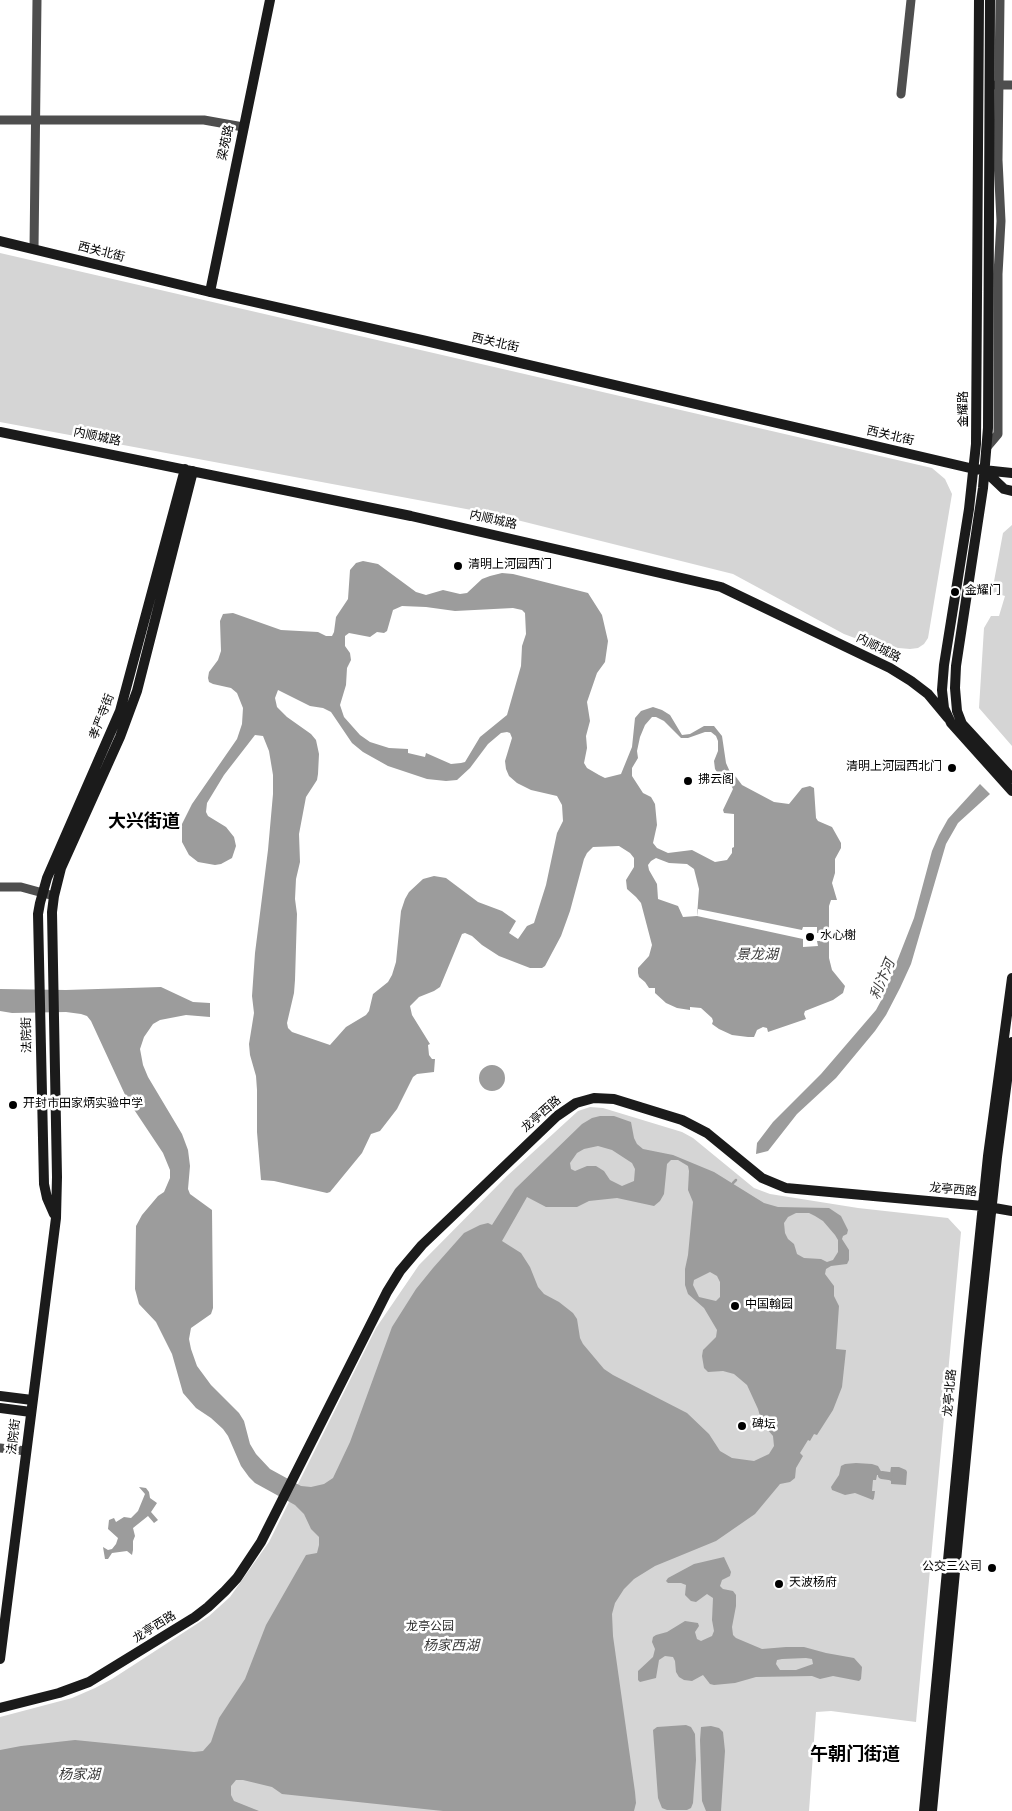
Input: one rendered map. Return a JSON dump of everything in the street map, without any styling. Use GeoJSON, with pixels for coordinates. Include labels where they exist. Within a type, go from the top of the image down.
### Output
{"type":"FeatureCollection","features":[{"type":"Feature","properties":{"kind":"street"},"geometry":{"type":"LineString","coordinates":[[34,250],[36,0]]}},
{"type":"Feature","properties":{"kind":"street","name":"梁苑路"},"geometry":{"type":"LineString","coordinates":[[210,292],[270,0]]}},
{"type":"Feature","properties":{"kind":"street"},"geometry":{"type":"LineString","coordinates":[[902,94],[910,0]]}},
{"type":"Feature","properties":{"kind":"street","name":"金耀路"},"geometry":{"type":"LineString","coordinates":[[979,0],[977,434],[969,509],[944,665],[942,690],[944,708],[948,718],[1012,791]]}},
{"type":"Feature","properties":{"kind":"street","name":"金耀路"},"geometry":{"type":"LineString","coordinates":[[990,0],[994,85],[987,447],[956,666],[955,700],[962,724],[1012,778]]}},
{"type":"Feature","properties":{"kind":"street"},"geometry":{"type":"LineString","coordinates":[[1000,0],[994,85],[1012,85]]}},
{"type":"Feature","properties":{"kind":"street"},"geometry":{"type":"LineString","coordinates":[[0,120],[204,120],[243,128]]}},
{"type":"Feature","properties":{"kind":"street","name":"西关北街"},"geometry":{"type":"LineString","coordinates":[[0,242],[974,469],[1012,473]]}},
{"type":"Feature","properties":{"kind":"street","name":"内顺城路"},"geometry":{"type":"LineString","coordinates":[[0,432],[420,518],[721,586],[890,668],[912,681],[928,694],[948,718]]}},
{"type":"Feature","properties":{"kind":"street","name":"孝严寺街"},"geometry":{"type":"LineString","coordinates":[[39,969],[38,914],[43,893],[50,871],[120,711],[189,470]]}},
{"type":"Feature","properties":{"kind":"street","name":"孝严寺街"},"geometry":{"type":"LineString","coordinates":[[53,971],[52,912],[54,896],[62,868],[120,738],[135,698],[189,470]]}},
{"type":"Feature","properties":{"kind":"street"},"geometry":{"type":"LineString","coordinates":[[985,471],[1004,489],[1012,491]]}},
{"type":"Feature","properties":{"kind":"street"},"geometry":{"type":"LineString","coordinates":[[0,887],[21,887],[54,896]]}},
{"type":"Feature","properties":{"kind":"street","name":"法院街"},"geometry":{"type":"LineString","coordinates":[[39,969],[44,1184],[47,1198],[56,1218]]}},
{"type":"Feature","properties":{"kind":"street","name":"法院街"},"geometry":{"type":"LineString","coordinates":[[0,1659],[56,1218],[53,971]]}},
{"type":"Feature","properties":{"kind":"street","name":"龙亭北路"},"geometry":{"type":"LineString","coordinates":[[932,1811],[976,1353],[987,1206],[1012,978]]}},
{"type":"Feature","properties":{"kind":"street","name":"龙亭北路"},"geometry":{"type":"LineString","coordinates":[[924,1811],[967,1352],[1012,1042]]}},
{"type":"Feature","properties":{"kind":"street","name":"龙亭西路"},"geometry":{"type":"LineString","coordinates":[[0,1708],[58,1693],[89,1682],[195,1617],[208,1607],[237,1578],[261,1542],[387,1292],[400,1271],[422,1245],[557,1116],[581,1101],[594,1098],[614,1099],[682,1120],[707,1133],[762,1178],[786,1188],[987,1206],[1012,1211]]}},
{"type":"Feature","properties":{"kind":"street"},"geometry":{"type":"LineString","coordinates":[[0,1396],[32,1400]]}},
{"type":"Feature","properties":{"kind":"street"},"geometry":{"type":"LineString","coordinates":[[0,1408],[31,1412]]}},
{"type":"Feature","properties":{"kind":"street"},"geometry":{"type":"LineString","coordinates":[[0,1448],[26,1451]]}},
{"type":"Feature","properties":{"kind":"green space"},"geometry":{"type":"Polygon","coordinates":[[[0,253],[932,468],[945,479],[952,494],[928,638],[918,648],[876,646],[844,634],[733,574],[493,514],[0,422],[0,253]]]}},
{"type":"Feature","properties":{"kind":"green space"},"geometry":{"type":"Polygon","coordinates":[[[1012,525],[1012,746],[979,708],[984,628],[991,616],[999,616],[1005,596],[992,592],[1003,533],[1012,525]]]}},
{"type":"Feature","properties":{"kind":"green space","name":"龙亭公园"},"geometry":{"type":"Polygon","coordinates":[[[590,1107],[603,1108],[682,1132],[693,1138],[754,1188],[770,1194],[858,1208],[948,1218],[961,1232],[916,1722],[831,1711],[816,1712],[809,1811],[0,1811],[0,1717],[72,1698],[95,1688],[209,1616],[230,1597],[269,1542],[376,1328],[419,1265],[507,1176],[578,1111],[590,1107]]]}},
{"type":"Feature","properties":{"kind":"water","name":"景龙湖"},"geometry":{"type":"Polygon","coordinates":[[[363,561],[378,564],[416,592],[426,595],[443,590],[460,594],[467,593],[482,579],[502,573],[513,574],[588,593],[602,615],[608,641],[605,662],[597,673],[587,702],[590,721],[586,736],[587,748],[584,763],[587,768],[605,778],[621,774],[632,747],[635,718],[641,711],[653,707],[670,715],[682,735],[690,734],[704,726],[714,726],[722,736],[726,763],[730,772],[742,785],[774,802],[789,804],[802,788],[810,786],[814,788],[816,818],[818,821],[832,827],[841,843],[841,848],[835,859],[835,873],[832,883],[837,900],[831,900],[829,906],[829,958],[832,970],[845,986],[843,993],[833,1000],[805,1011],[806,1019],[768,1032],[767,1028],[763,1027],[757,1030],[754,1037],[732,1035],[719,1029],[712,1024],[712,1018],[701,1008],[690,1007],[690,1010],[677,1008],[666,1003],[655,993],[655,988],[649,988],[639,977],[638,973],[638,968],[649,956],[652,945],[641,903],[627,889],[626,880],[634,867],[634,858],[619,846],[593,847],[584,859],[561,936],[545,966],[542,968],[530,968],[499,956],[472,936],[465,933],[462,934],[440,987],[419,997],[410,1006],[412,1015],[430,1044],[428,1045],[429,1055],[432,1059],[435,1059],[434,1072],[417,1074],[413,1077],[397,1109],[380,1131],[371,1134],[362,1153],[330,1192],[261,1180],[257,1132],[256,1076],[249,1044],[254,1013],[252,996],[255,953],[273,794],[273,775],[269,751],[263,736],[255,735],[224,775],[207,803],[206,812],[208,816],[226,827],[234,837],[236,846],[232,858],[215,865],[198,862],[189,855],[182,842],[182,824],[192,804],[237,739],[242,724],[243,708],[237,693],[231,688],[209,682],[208,678],[209,672],[218,660],[221,651],[220,621],[223,614],[233,613],[281,630],[318,632],[326,636],[332,636],[336,617],[348,599],[350,570],[356,563],[363,561]],[[402,606],[393,610],[387,631],[384,633],[377,632],[370,637],[349,633],[345,636],[345,646],[350,653],[351,660],[347,668],[346,685],[340,705],[344,717],[360,735],[370,742],[389,748],[408,749],[408,753],[425,757],[426,753],[451,764],[465,762],[480,737],[507,715],[521,666],[522,646],[526,634],[525,613],[522,610],[513,608],[455,611],[402,606]],[[278,690],[275,698],[277,707],[316,740],[319,754],[317,780],[306,797],[299,834],[300,862],[296,879],[295,899],[297,914],[295,980],[287,1023],[288,1028],[292,1032],[330,1045],[346,1027],[366,1015],[369,1011],[373,994],[388,982],[392,975],[396,962],[401,911],[409,892],[423,879],[434,876],[446,878],[478,902],[502,911],[516,921],[509,933],[518,939],[527,926],[534,923],[546,885],[557,833],[563,821],[562,805],[557,796],[531,790],[517,783],[509,776],[505,761],[512,738],[510,733],[501,733],[488,744],[470,768],[457,780],[427,779],[388,766],[363,752],[352,743],[331,712],[323,708],[310,706],[278,690]],[[652,717],[645,725],[637,751],[638,758],[632,768],[632,776],[643,793],[651,797],[655,804],[657,825],[653,843],[657,848],[668,853],[692,850],[715,862],[727,860],[734,847],[734,814],[724,813],[723,810],[733,789],[729,781],[719,775],[715,769],[714,761],[718,751],[716,736],[711,732],[705,732],[688,738],[681,738],[664,721],[656,717],[652,717]],[[656,858],[648,865],[657,884],[658,899],[678,906],[683,917],[697,916],[699,889],[694,869],[687,864],[669,863],[656,858]]]}},
{"type":"Feature","properties":{"kind":"water"},"geometry":{"type":"Polygon","coordinates":[[[980,784],[990,794],[958,823],[946,844],[911,964],[886,1015],[836,1078],[797,1114],[768,1151],[756,1154],[757,1143],[773,1122],[821,1074],[876,1010],[883,997],[914,918],[932,851],[939,835],[948,819],[980,784]]]}},
{"type":"Feature","properties":{"kind":"water","name":"杨家西湖"},"geometry":{"type":"Polygon","coordinates":[[[161,987],[193,1002],[210,1003],[210,1017],[186,1015],[160,1020],[153,1024],[144,1037],[140,1049],[143,1065],[148,1077],[182,1134],[188,1150],[190,1166],[188,1189],[190,1194],[212,1210],[213,1308],[211,1314],[191,1328],[189,1339],[197,1366],[211,1385],[239,1413],[244,1421],[250,1444],[256,1454],[270,1469],[301,1486],[311,1487],[324,1484],[333,1478],[350,1442],[392,1327],[416,1289],[464,1233],[480,1225],[488,1223],[492,1225],[515,1189],[582,1124],[592,1118],[614,1116],[631,1122],[634,1138],[643,1149],[673,1155],[714,1172],[764,1203],[778,1207],[829,1208],[841,1216],[848,1230],[842,1239],[849,1250],[849,1260],[847,1264],[831,1266],[826,1269],[825,1274],[834,1286],[834,1296],[839,1306],[836,1349],[846,1350],[842,1387],[833,1410],[817,1435],[814,1434],[810,1441],[808,1440],[800,1453],[803,1456],[796,1468],[795,1478],[790,1482],[780,1484],[755,1514],[716,1541],[655,1566],[634,1579],[624,1589],[615,1603],[612,1614],[613,1636],[635,1792],[636,1803],[634,1811],[443,1811],[282,1794],[272,1787],[236,1780],[231,1786],[231,1795],[234,1801],[259,1811],[0,1811],[0,1750],[75,1740],[194,1752],[203,1751],[211,1742],[219,1718],[245,1679],[266,1625],[306,1555],[317,1553],[319,1545],[319,1537],[311,1529],[304,1514],[295,1505],[255,1483],[249,1477],[241,1466],[223,1429],[196,1408],[183,1393],[172,1354],[156,1322],[139,1304],[135,1289],[136,1226],[142,1215],[158,1196],[164,1192],[170,1178],[170,1170],[163,1153],[127,1099],[91,1021],[87,1016],[66,1012],[12,1013],[0,1011],[0,989],[66,990],[161,987]],[[598,1146],[584,1149],[577,1153],[570,1163],[571,1169],[575,1171],[587,1166],[596,1166],[604,1171],[610,1180],[622,1186],[634,1181],[635,1169],[632,1163],[612,1150],[598,1146]],[[671,1160],[667,1164],[664,1194],[654,1206],[617,1198],[589,1201],[577,1207],[546,1207],[527,1197],[502,1241],[521,1253],[530,1267],[538,1287],[544,1294],[559,1302],[573,1313],[577,1319],[580,1338],[583,1344],[604,1369],[687,1413],[709,1434],[720,1451],[732,1458],[754,1461],[769,1454],[774,1446],[773,1436],[762,1423],[747,1385],[734,1374],[723,1371],[708,1372],[704,1368],[703,1350],[716,1337],[717,1330],[704,1308],[688,1294],[685,1285],[685,1269],[693,1202],[688,1190],[689,1171],[688,1166],[678,1160],[671,1160]],[[796,1213],[788,1217],[784,1223],[785,1233],[794,1244],[797,1254],[804,1258],[821,1259],[827,1262],[833,1260],[838,1252],[838,1240],[823,1221],[809,1213],[796,1213]],[[710,1272],[694,1280],[693,1285],[699,1297],[716,1301],[720,1297],[720,1282],[717,1276],[710,1272]]]}},
{"type":"Feature","properties":{"kind":"water"},"geometry":{"type":"Polygon","coordinates":[[[492,1065],[501,1069],[505,1078],[501,1087],[492,1091],[483,1087],[479,1078],[483,1069],[492,1065]]]}},
{"type":"Feature","properties":{"kind":"water"},"geometry":{"type":"Polygon","coordinates":[[[856,1463],[878,1466],[882,1473],[882,1475],[877,1475],[876,1480],[873,1480],[872,1491],[875,1491],[873,1500],[855,1493],[845,1495],[832,1490],[831,1487],[839,1475],[841,1466],[856,1463]]]}},
{"type":"Feature","properties":{"kind":"water"},"geometry":{"type":"Polygon","coordinates":[[[891,1467],[899,1467],[906,1470],[906,1485],[891,1484],[889,1480],[891,1467]]]}},
{"type":"Feature","properties":{"kind":"water"},"geometry":{"type":"Polygon","coordinates":[[[139,1487],[146,1488],[150,1498],[157,1503],[151,1512],[158,1520],[154,1523],[148,1516],[133,1528],[135,1536],[132,1555],[127,1551],[112,1553],[108,1559],[105,1559],[103,1547],[108,1550],[112,1549],[118,1538],[108,1529],[109,1520],[114,1518],[116,1522],[124,1517],[131,1518],[138,1511],[145,1494],[139,1487]]]}},
{"type":"Feature","properties":{"kind":"water"},"geometry":{"type":"Polygon","coordinates":[[[724,1557],[731,1572],[730,1576],[722,1580],[720,1586],[723,1589],[733,1591],[736,1595],[732,1627],[733,1635],[736,1638],[762,1649],[804,1647],[854,1658],[862,1667],[861,1679],[859,1681],[833,1676],[820,1679],[812,1676],[756,1677],[735,1683],[714,1685],[710,1684],[703,1675],[692,1681],[684,1680],[676,1672],[673,1657],[665,1656],[659,1660],[656,1678],[640,1682],[638,1680],[638,1671],[653,1657],[655,1649],[652,1642],[653,1637],[656,1635],[667,1632],[685,1621],[698,1623],[699,1626],[695,1632],[697,1639],[701,1641],[712,1636],[714,1631],[712,1620],[713,1598],[707,1594],[696,1602],[691,1601],[685,1595],[686,1585],[668,1583],[666,1581],[668,1578],[694,1564],[724,1557]],[[782,1659],[777,1660],[776,1664],[780,1670],[796,1670],[813,1664],[812,1659],[782,1659]]]}},
{"type":"Feature","properties":{"kind":"water"},"geometry":{"type":"Polygon","coordinates":[[[686,1725],[691,1727],[695,1734],[696,1760],[693,1803],[691,1808],[687,1810],[667,1810],[662,1808],[658,1798],[653,1730],[657,1727],[686,1725]]]}},
{"type":"Feature","properties":{"kind":"water"},"geometry":{"type":"Polygon","coordinates":[[[711,1726],[719,1728],[723,1732],[725,1751],[721,1811],[706,1811],[702,1801],[701,1727],[711,1726]]]}},
{"type":"Feature","properties":{"kind":"pier"},"geometry":{"type":"Polygon","coordinates":[[[698,909],[802,930],[803,927],[817,927],[817,933],[829,933],[829,941],[817,941],[818,946],[803,947],[803,939],[697,916],[698,909]]]}},
{"type":"Feature","properties":{"kind":"waterway"},"geometry":{"type":"LineString","coordinates":[[733,1183],[736,1180]]}},
{"type":"Feature","properties":{"kind":"waterway"},"geometry":{"type":"LineString","coordinates":[[882,1475],[889,1476]]}},
{"type":"Feature","properties":{"kind":"place","name":"清明上河园西门"},"geometry":{"type":"Point","coordinates":[458,566]}},
{"type":"Feature","properties":{"kind":"place","name":"金耀门"},"geometry":{"type":"Point","coordinates":[955,592]}},
{"type":"Feature","properties":{"kind":"place","name":"清明上河园西北门"},"geometry":{"type":"Point","coordinates":[952,768]}},
{"type":"Feature","properties":{"kind":"place","name":"拂云阁"},"geometry":{"type":"Point","coordinates":[688,781]}},
{"type":"Feature","properties":{"kind":"place","name":"水心榭"},"geometry":{"type":"Point","coordinates":[810,937]}},
{"type":"Feature","properties":{"kind":"place","name":"开封市田家炳实验中学"},"geometry":{"type":"Point","coordinates":[13,1105]}},
{"type":"Feature","properties":{"kind":"place","name":"中国翰园"},"geometry":{"type":"Point","coordinates":[735,1306]}},
{"type":"Feature","properties":{"kind":"place","name":"碑坛"},"geometry":{"type":"Point","coordinates":[742,1426]}},
{"type":"Feature","properties":{"kind":"place","name":"公交三公司"},"geometry":{"type":"Point","coordinates":[992,1568]}},
{"type":"Feature","properties":{"kind":"place","name":"天波杨府"},"geometry":{"type":"Point","coordinates":[779,1584]}},
{"type":"Feature","properties":{"kind":"district","name":"大兴街道"},"geometry":{"type":"Point","coordinates":[144,823]}},
{"type":"Feature","properties":{"kind":"district","name":"午朝门街道"},"geometry":{"type":"Point","coordinates":[855,1756]}},
{"type":"Feature","properties":{"kind":"water label","name":"利汴河"},"geometry":{"type":"Point","coordinates":[884,980]}},
{"type":"Feature","properties":{"kind":"water label","name":"杨家湖"},"geometry":{"type":"Point","coordinates":[79,1776]}}]}
